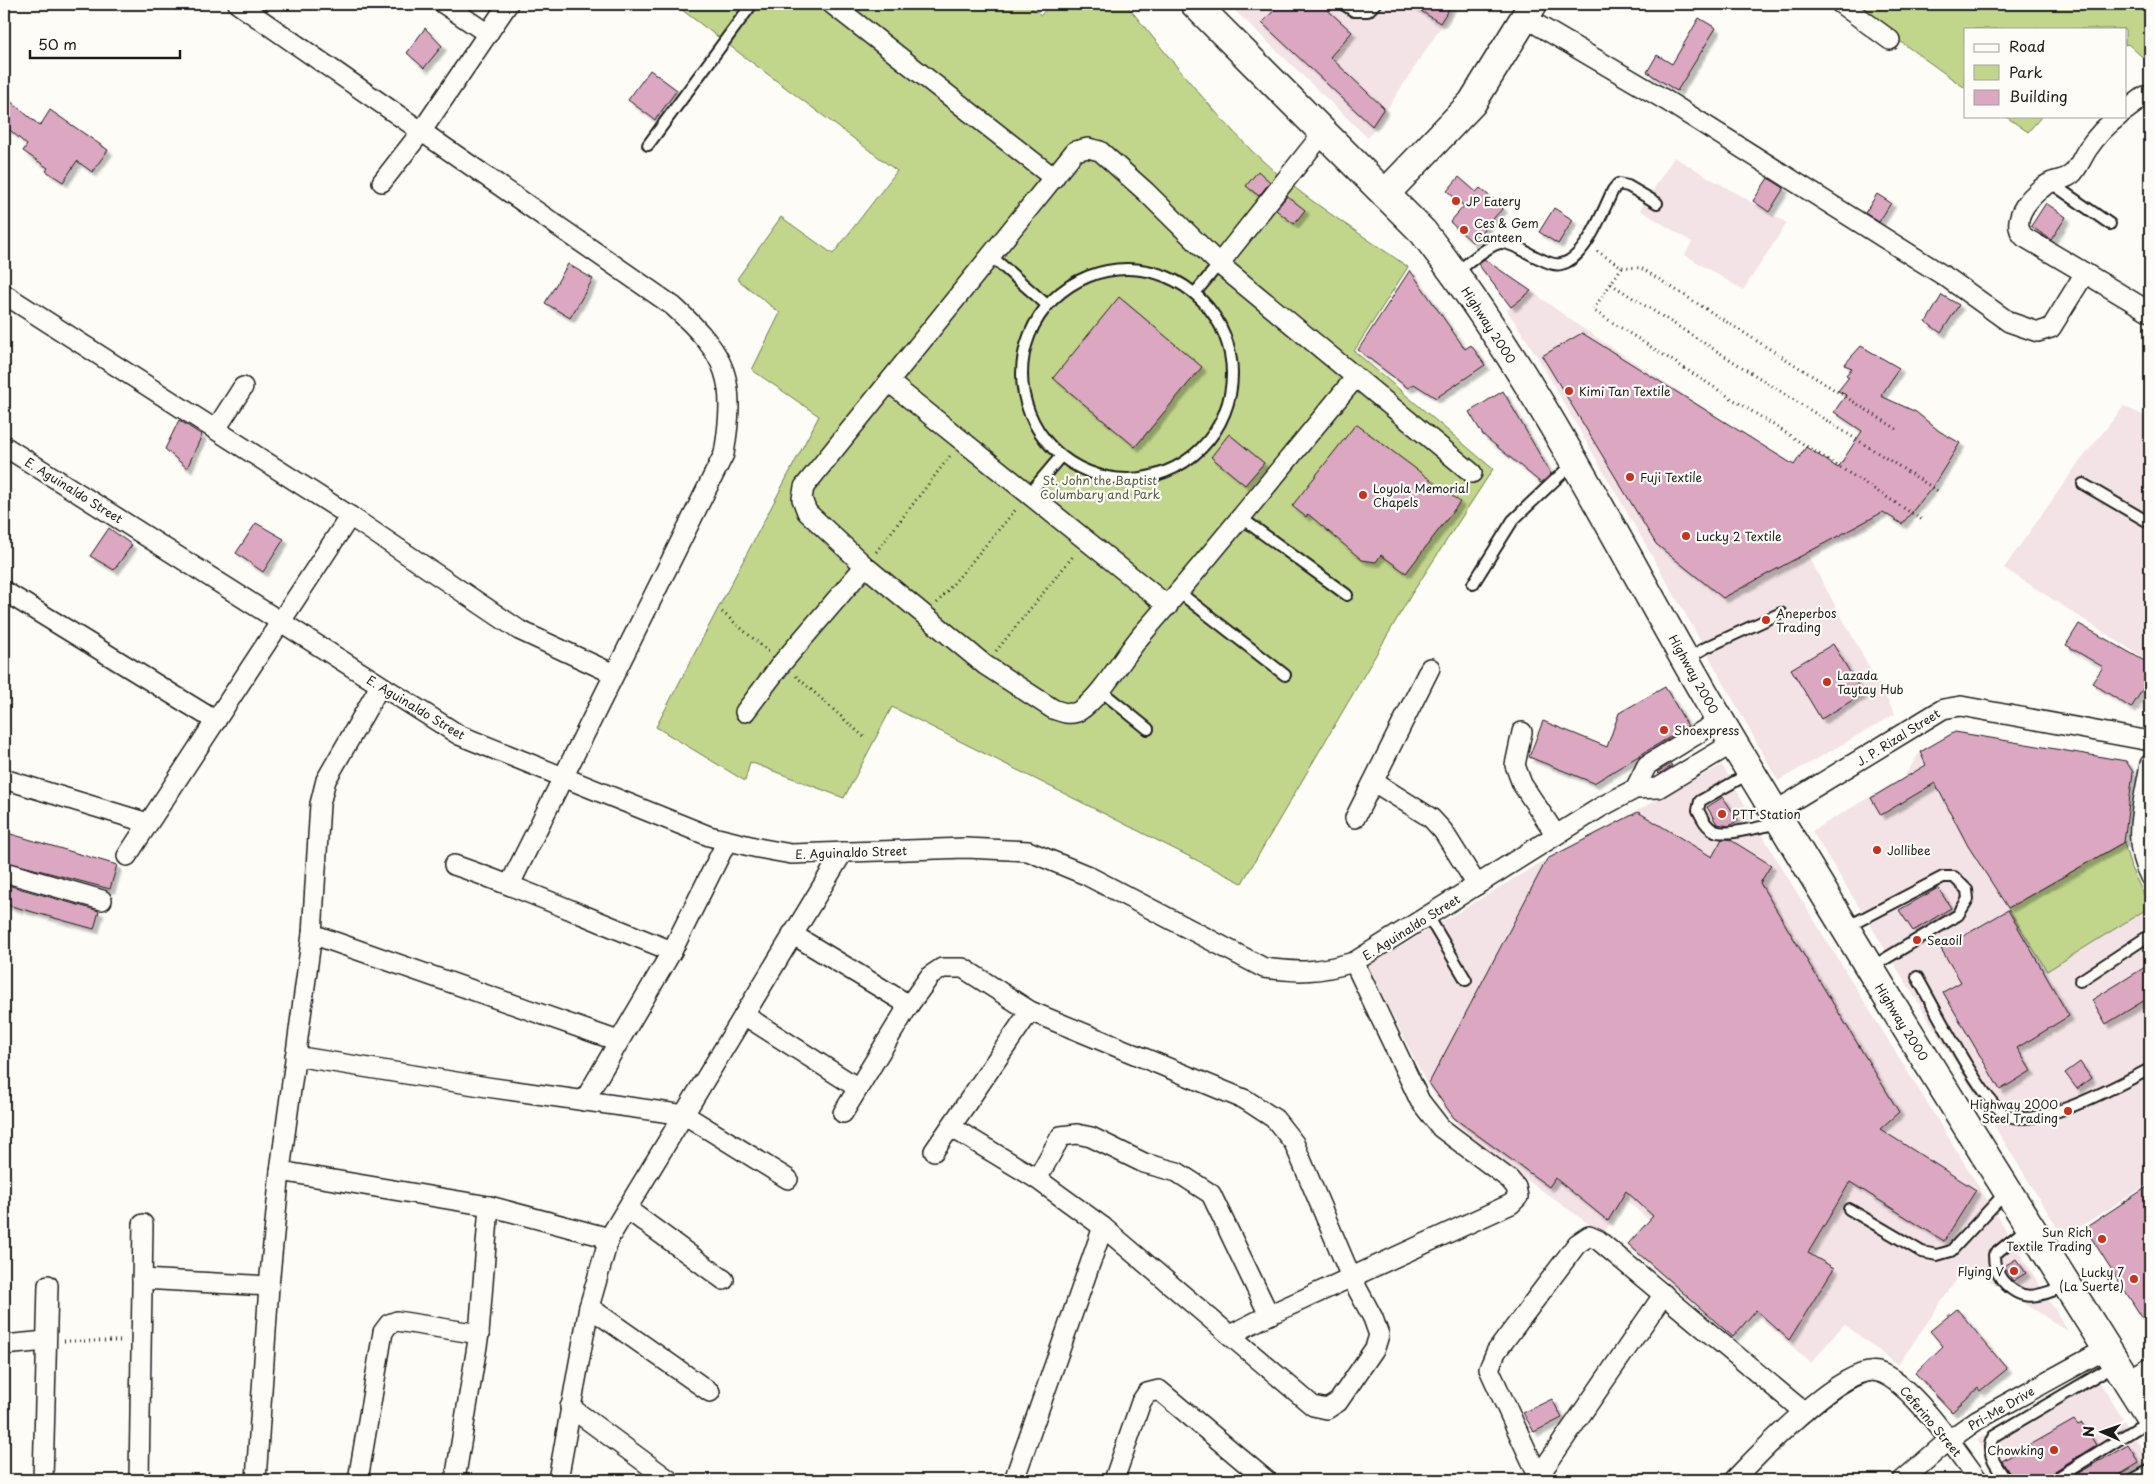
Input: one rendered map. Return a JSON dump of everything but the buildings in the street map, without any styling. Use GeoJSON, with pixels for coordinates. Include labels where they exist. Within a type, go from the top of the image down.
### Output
{"type":"FeatureCollection","features":[{"type":"Feature","properties":{"kind":"main road","name":"Highway 2000"},"geometry":{"type":"LineString","coordinates":[[1202,6],[1322,133],[1423,232],[1455,274],[1529,386],[1727,732],[1869,969],[2029,1226],[2068,1286],[2126,1367],[2150,1419]]}},
{"type":"Feature","properties":{"kind":"main road"},"geometry":{"type":"LineString","coordinates":[[1385,194],[1472,103],[1529,11]]}},
{"type":"Feature","properties":{"kind":"street"},"geometry":{"type":"LineString","coordinates":[[238,4],[673,306],[698,329],[716,353],[728,384],[730,418],[724,454],[510,884]]}},
{"type":"Feature","properties":{"kind":"street"},"geometry":{"type":"LineString","coordinates":[[444,4],[488,34]]}},
{"type":"Feature","properties":{"kind":"street"},"geometry":{"type":"LineString","coordinates":[[382,182],[421,132],[508,4]]}},
{"type":"Feature","properties":{"kind":"street"},"geometry":{"type":"LineString","coordinates":[[832,4],[1054,178]]}},
{"type":"Feature","properties":{"kind":"street"},"geometry":{"type":"LineString","coordinates":[[1841,4],[1890,40]]}},
{"type":"Feature","properties":{"kind":"street"},"geometry":{"type":"LineString","coordinates":[[1529,11],[1667,101],[1949,279],[2010,322],[2038,332],[2051,328],[2085,272]]}},
{"type":"Feature","properties":{"kind":"street"},"geometry":{"type":"LineString","coordinates":[[2126,111],[2146,96]]}},
{"type":"Feature","properties":{"kind":"street"},"geometry":{"type":"LineString","coordinates":[[2116,118],[2087,150],[2068,178],[2051,183],[2035,194],[2021,213],[2018,228],[2024,236],[2150,312]]}},
{"type":"Feature","properties":{"kind":"street"},"geometry":{"type":"LineString","coordinates":[[1219,264],[1322,133]]}},
{"type":"Feature","properties":{"kind":"street"},"geometry":{"type":"LineString","coordinates":[[1356,377],[1174,600],[1143,633],[1100,690],[1078,712],[1065,713],[1053,709],[985,665],[865,566],[807,512],[802,499],[804,487],[1075,152],[1088,148],[1100,151],[1145,191],[1219,264],[1356,377],[1472,473]]}},
{"type":"Feature","properties":{"kind":"street"},"geometry":{"type":"LineString","coordinates":[[4,294],[350,516],[519,630],[614,674]]}},
{"type":"Feature","properties":{"kind":"street"},"geometry":{"type":"LineString","coordinates":[[889,382],[1028,495],[1087,540],[1174,600]]}},
{"type":"Feature","properties":{"kind":"street"},"geometry":{"type":"LineString","coordinates":[[216,429],[243,387]]}},
{"type":"Feature","properties":{"kind":"street","name":"E. Aguinaldo Street"},"geometry":{"type":"LineString","coordinates":[[4,446],[459,735],[562,778],[726,841],[791,854],[966,848],[1028,851],[1086,875],[1264,968],[1292,972],[1321,971],[1354,962],[1556,835],[1635,789],[1658,788],[1727,732]]}},
{"type":"Feature","properties":{"kind":"street"},"geometry":{"type":"LineString","coordinates":[[127,856],[350,516]]}},
{"type":"Feature","properties":{"kind":"street"},"geometry":{"type":"LineString","coordinates":[[745,712],[782,664],[865,566]]}},
{"type":"Feature","properties":{"kind":"street"},"geometry":{"type":"LineString","coordinates":[[4,591],[216,721]]}},
{"type":"Feature","properties":{"kind":"street"},"geometry":{"type":"LineString","coordinates":[[1355,818],[1430,668]]}},
{"type":"Feature","properties":{"kind":"street"},"geometry":{"type":"LineString","coordinates":[[256,1480],[268,1286],[280,1171],[312,934],[320,804],[326,780],[380,686]]}},
{"type":"Feature","properties":{"kind":"street","name":"J. P. Rizal Street"},"geometry":{"type":"LineString","coordinates":[[1777,817],[1943,708],[1961,706],[2150,741]]}},
{"type":"Feature","properties":{"kind":"street"},"geometry":{"type":"LineString","coordinates":[[1522,732],[1515,765],[1522,784],[1556,835]]}},
{"type":"Feature","properties":{"kind":"street"},"geometry":{"type":"LineString","coordinates":[[1635,789],[1647,765],[1727,732]]}},
{"type":"Feature","properties":{"kind":"street"},"geometry":{"type":"LineString","coordinates":[[2150,764],[2139,850],[2143,864],[2150,877]]}},
{"type":"Feature","properties":{"kind":"street"},"geometry":{"type":"LineString","coordinates":[[4,779],[148,823]]}},
{"type":"Feature","properties":{"kind":"street"},"geometry":{"type":"LineString","coordinates":[[1374,782],[1431,818],[1443,831],[1477,886]]}},
{"type":"Feature","properties":{"kind":"street"},"geometry":{"type":"LineString","coordinates":[[584,1101],[672,951],[726,841]]}},
{"type":"Feature","properties":{"kind":"street"},"geometry":{"type":"LineString","coordinates":[[558,1480],[589,1307],[609,1238],[843,852]]}},
{"type":"Feature","properties":{"kind":"street"},"geometry":{"type":"LineString","coordinates":[[454,865],[510,884],[612,928],[672,951]]}},
{"type":"Feature","properties":{"kind":"street"},"geometry":{"type":"LineString","coordinates":[[4,872],[102,900]]}},
{"type":"Feature","properties":{"kind":"street"},"geometry":{"type":"LineString","coordinates":[[312,934],[618,1041]]}},
{"type":"Feature","properties":{"kind":"street"},"geometry":{"type":"LineString","coordinates":[[792,934],[909,1005]]}},
{"type":"Feature","properties":{"kind":"street"},"geometry":{"type":"LineString","coordinates":[[1230,1335],[1269,1315],[1511,1204],[1518,1197],[1516,1187],[1509,1179],[1442,1128],[1420,1101],[1354,962]]}},
{"type":"Feature","properties":{"kind":"street"},"geometry":{"type":"LineString","coordinates":[[843,1113],[909,1005],[930,976],[942,968],[963,968],[1030,1010],[1246,1100],[1275,1119],[1294,1143],[1352,1277],[1373,1318],[1379,1335],[1376,1348],[1338,1402],[1327,1409],[1312,1406],[1103,1227],[1037,1180],[951,1127]]}},
{"type":"Feature","properties":{"kind":"street"},"geometry":{"type":"LineString","coordinates":[[934,1151],[1030,1010]]}},
{"type":"Feature","properties":{"kind":"street"},"geometry":{"type":"LineString","coordinates":[[744,1015],[858,1088]]}},
{"type":"Feature","properties":{"kind":"street"},"geometry":{"type":"LineString","coordinates":[[295,1056],[685,1115],[788,1179]]}},
{"type":"Feature","properties":{"kind":"street"},"geometry":{"type":"LineString","coordinates":[[1037,1180],[1061,1136],[1077,1134],[1091,1136],[1144,1163],[1177,1172],[1211,1194],[1269,1315]]}},
{"type":"Feature","properties":{"kind":"street"},"geometry":{"type":"LineString","coordinates":[[280,1171],[489,1206],[609,1238]]}},
{"type":"Feature","properties":{"kind":"street"},"geometry":{"type":"LineString","coordinates":[[455,1480],[479,1334],[489,1206]]}},
{"type":"Feature","properties":{"kind":"street"},"geometry":{"type":"LineString","coordinates":[[627,1209],[724,1280]]}},
{"type":"Feature","properties":{"kind":"street"},"geometry":{"type":"LineString","coordinates":[[139,1480],[143,1224]]}},
{"type":"Feature","properties":{"kind":"street"},"geometry":{"type":"LineString","coordinates":[[1014,1480],[1103,1227]]}},
{"type":"Feature","properties":{"kind":"street"},"geometry":{"type":"LineString","coordinates":[[1538,1479],[1489,1369],[1496,1352],[1576,1244],[1589,1236],[1598,1240],[1664,1294],[1804,1412],[1775,1438],[1734,1480]]}},
{"type":"Feature","properties":{"kind":"street"},"geometry":{"type":"LineString","coordinates":[[142,1278],[268,1286]]}},
{"type":"Feature","properties":{"kind":"street"},"geometry":{"type":"LineString","coordinates":[[43,1480],[48,1285]]}},
{"type":"Feature","properties":{"kind":"street"},"geometry":{"type":"LineString","coordinates":[[1538,1479],[1664,1294]]}},
{"type":"Feature","properties":{"kind":"street"},"geometry":{"type":"LineString","coordinates":[[589,1307],[710,1392]]}},
{"type":"Feature","properties":{"kind":"street"},"geometry":{"type":"LineString","coordinates":[[358,1480],[383,1332],[389,1324],[398,1321],[479,1334]]}},
{"type":"Feature","properties":{"kind":"street"},"geometry":{"type":"LineString","coordinates":[[4,1345],[46,1341]]}},
{"type":"Feature","properties":{"kind":"street","name":"Pri-Me Drive"},"geometry":{"type":"LineString","coordinates":[[1903,1480],[1949,1440],[1977,1420],[2126,1367]]}},
{"type":"Feature","properties":{"kind":"street","name":"Ceferino Street"},"geometry":{"type":"LineString","coordinates":[[1804,1412],[1856,1374],[1876,1372],[1898,1382],[1949,1440],[1978,1480]]}},
{"type":"Feature","properties":{"kind":"street"},"geometry":{"type":"LineString","coordinates":[[1114,1480],[1141,1402],[1147,1393],[1159,1390],[1266,1480]]}},
{"type":"Feature","properties":{"kind":"street"},"geometry":{"type":"LineString","coordinates":[[570,1407],[669,1480]]}},
{"type":"Feature","properties":{"kind":"lane"},"geometry":{"type":"LineString","coordinates":[[648,145],[752,4]]}},
{"type":"Feature","properties":{"kind":"lane"},"geometry":{"type":"LineString","coordinates":[[1343,4],[1354,11],[1368,11],[1375,4]]}},
{"type":"Feature","properties":{"kind":"lane"},"geometry":{"type":"LineString","coordinates":[[2051,183],[2110,224]]}},
{"type":"Feature","properties":{"kind":"lane"},"geometry":{"type":"LineString","coordinates":[[1455,274],[1492,245],[1501,243],[1511,245],[1551,264],[1561,264],[1571,260],[1586,244],[1613,190],[1618,184],[1628,186],[1656,203]]}},
{"type":"Feature","properties":{"kind":"lane"},"geometry":{"type":"LineString","coordinates":[[991,256],[1047,305]]}},
{"type":"Feature","properties":{"kind":"lane"},"geometry":{"type":"LineString","coordinates":[[1195,293],[1219,264]]}},
{"type":"Feature","properties":{"kind":"lane"},"geometry":{"type":"LineString","coordinates":[[1119,268],[1135,268],[1167,276],[1195,293],[1217,320],[1230,352],[1231,386],[1227,403],[1213,434],[1189,459],[1174,468],[1141,478],[1107,478],[1075,466],[1048,445],[1030,416],[1022,384],[1022,366],[1027,342],[1037,318],[1047,305],[1072,283],[1087,276],[1119,268]]}},
{"type":"Feature","properties":{"kind":"lane"},"geometry":{"type":"LineString","coordinates":[[1028,495],[1061,456]]}},
{"type":"Feature","properties":{"kind":"lane"},"geometry":{"type":"LineString","coordinates":[[1473,584],[1513,520],[1574,462]]}},
{"type":"Feature","properties":{"kind":"lane"},"geometry":{"type":"LineString","coordinates":[[2083,484],[2150,523]]}},
{"type":"Feature","properties":{"kind":"lane"},"geometry":{"type":"LineString","coordinates":[[1240,517],[1347,595]]}},
{"type":"Feature","properties":{"kind":"lane"},"geometry":{"type":"LineString","coordinates":[[1174,600],[1285,675]]}},
{"type":"Feature","properties":{"kind":"lane"},"geometry":{"type":"LineString","coordinates":[[1686,660],[1705,648],[1781,613]]}},
{"type":"Feature","properties":{"kind":"lane"},"geometry":{"type":"LineString","coordinates":[[1100,690],[1148,730]]}},
{"type":"Feature","properties":{"kind":"lane"},"geometry":{"type":"LineString","coordinates":[[1751,772],[1700,801],[1698,810],[1706,825],[1716,832],[1732,832],[1777,817]]}},
{"type":"Feature","properties":{"kind":"lane"},"geometry":{"type":"LineString","coordinates":[[1845,929],[1943,877],[1954,877],[1967,890],[1968,899],[1958,914],[1869,969]]}},
{"type":"Feature","properties":{"kind":"lane"},"geometry":{"type":"LineString","coordinates":[[1428,916],[1466,980]]}},
{"type":"Feature","properties":{"kind":"lane"},"geometry":{"type":"LineString","coordinates":[[2080,981],[2150,935]]}},
{"type":"Feature","properties":{"kind":"lane"},"geometry":{"type":"LineString","coordinates":[[1917,977],[1980,1086],[1996,1107],[2010,1117],[2034,1116],[2068,1107],[2102,1094],[2150,1069]]}},
{"type":"Feature","properties":{"kind":"lane"},"geometry":{"type":"LineString","coordinates":[[1849,1209],[1922,1252],[1937,1255],[1951,1251],[2008,1190]]}},
{"type":"Feature","properties":{"kind":"lane"},"geometry":{"type":"LineString","coordinates":[[2029,1226],[1994,1254],[1994,1264],[1997,1273],[2009,1288],[2022,1296],[2035,1296],[2068,1286]]}},
{"type":"Feature","properties":{"kind":"lane"},"geometry":{"type":"LineString","coordinates":[[2006,1480],[1989,1448],[1994,1436],[2126,1367]]}},
{"type":"Feature","properties":{"kind":"lane"},"geometry":{"type":"LineString","coordinates":[[2054,1480],[2150,1419]]}},
{"type":"Feature","properties":{"kind":"lane"},"geometry":{"type":"LineString","coordinates":[[2132,1480],[2150,1470]]}},
{"type":"Feature","properties":{"kind":"path"},"geometry":{"type":"LineString","coordinates":[[1586,244],[1622,267],[1641,268],[1900,431]]}},
{"type":"Feature","properties":{"kind":"path"},"geometry":{"type":"LineString","coordinates":[[1622,267],[1593,310],[1924,521]]}},
{"type":"Feature","properties":{"kind":"path"},"geometry":{"type":"LineString","coordinates":[[1611,284],[1938,491]]}},
{"type":"Feature","properties":{"kind":"path"},"geometry":{"type":"LineString","coordinates":[[865,566],[961,442]]}},
{"type":"Feature","properties":{"kind":"path"},"geometry":{"type":"LineString","coordinates":[[926,617],[1028,495]]}},
{"type":"Feature","properties":{"kind":"path"},"geometry":{"type":"LineString","coordinates":[[985,665],[1087,540]]}},
{"type":"Feature","properties":{"kind":"path"},"geometry":{"type":"LineString","coordinates":[[46,1341],[141,1341]]}},
{"type":"Feature","properties":{"kind":"shaded area"},"geometry":{"type":"Polygon","coordinates":[[[1228,4],[1456,4],[1368,138],[1228,4]]]}},
{"type":"Feature","properties":{"kind":"shaded area"},"geometry":{"type":"Polygon","coordinates":[[[1674,157],[1787,223],[1743,290],[1685,255],[1692,242],[1640,210],[1674,157]]]}},
{"type":"Feature","properties":{"kind":"shaded area"},"geometry":{"type":"Polygon","coordinates":[[[1531,291],[1582,328],[1877,521],[1808,556],[1895,714],[1778,781],[1690,622],[1537,356],[1507,310],[1531,291]]]}},
{"type":"Feature","properties":{"kind":"shaded area"},"geometry":{"type":"Polygon","coordinates":[[[2124,406],[2150,419],[2150,662],[2004,568],[2077,465],[2124,406]]]}},
{"type":"Feature","properties":{"kind":"shaded area"},"geometry":{"type":"Polygon","coordinates":[[[2150,687],[2150,712],[2137,710],[2150,687]]]}},
{"type":"Feature","properties":{"kind":"shaded area"},"geometry":{"type":"Polygon","coordinates":[[[1955,732],[1986,736],[1968,846],[2047,971],[2150,907],[2150,1183],[2063,1237],[1812,831],[1904,777],[1920,752],[1955,732]]]}},
{"type":"Feature","properties":{"kind":"shaded area"},"geometry":{"type":"Polygon","coordinates":[[[1722,765],[1778,862],[2068,1331],[1966,1266],[1898,1365],[1844,1324],[1811,1363],[1626,1200],[1603,1234],[1489,1153],[1451,1118],[1426,1082],[1368,966],[1547,859],[1722,765]]]}},
{"type":"Feature","properties":{"kind":"shaded area"},"geometry":{"type":"Polygon","coordinates":[[[2092,1370],[2150,1462],[2150,1480],[2001,1480],[1977,1440],[2092,1370]]]}},
{"type":"Feature","properties":{"kind":"green space","name":"St. John the Baptist Columbary and Park"},"geometry":{"type":"Polygon","coordinates":[[[674,4],[1027,4],[1041,15],[1051,4],[1126,4],[1203,97],[1252,151],[1308,198],[1408,267],[1354,351],[1493,469],[1411,595],[1242,883],[892,707],[844,798],[750,762],[745,781],[656,727],[819,416],[752,370],[780,313],[737,279],[781,217],[833,254],[897,171],[674,4]]]}},
{"type":"Feature","properties":{"kind":"green space"},"geometry":{"type":"Polygon","coordinates":[[[1848,4],[2150,4],[2150,64],[2128,44],[2126,45],[2126,28],[1964,28],[1964,87],[1848,4]]]}},
{"type":"Feature","properties":{"kind":"green space"},"geometry":{"type":"Polygon","coordinates":[[[2008,118],[2040,118],[2028,132],[2008,118]]]}},
{"type":"Feature","properties":{"kind":"green space"},"geometry":{"type":"Polygon","coordinates":[[[2124,842],[2131,868],[2150,907],[2047,971],[2008,908],[2124,842]]]}},
{"type":"Feature","properties":{"kind":"place","name":"JP Eatery"},"geometry":{"type":"Point","coordinates":[1456,201]}},
{"type":"Feature","properties":{"kind":"place","name":"Ces & Gem Canteen"},"geometry":{"type":"Point","coordinates":[1464,230]}},
{"type":"Feature","properties":{"kind":"place","name":"Kimi Tan Textile"},"geometry":{"type":"Point","coordinates":[1569,391]}},
{"type":"Feature","properties":{"kind":"place","name":"Fuji Textile"},"geometry":{"type":"Point","coordinates":[1630,477]}},
{"type":"Feature","properties":{"kind":"place","name":"Loyola Memorial Chapels"},"geometry":{"type":"Point","coordinates":[1363,495]}},
{"type":"Feature","properties":{"kind":"place","name":"Lucky 2 Textile"},"geometry":{"type":"Point","coordinates":[1686,536]}},
{"type":"Feature","properties":{"kind":"place","name":"Aneperbos Trading"},"geometry":{"type":"Point","coordinates":[1766,620]}},
{"type":"Feature","properties":{"kind":"place","name":"Lazada Taytay Hub"},"geometry":{"type":"Point","coordinates":[1827,682]}},
{"type":"Feature","properties":{"kind":"place","name":"Shoexpress"},"geometry":{"type":"Point","coordinates":[1664,730]}},
{"type":"Feature","properties":{"kind":"place","name":"PTT Station"},"geometry":{"type":"Point","coordinates":[1722,814]}},
{"type":"Feature","properties":{"kind":"place","name":"Jollibee"},"geometry":{"type":"Point","coordinates":[1877,850]}},
{"type":"Feature","properties":{"kind":"place","name":"Seaoil"},"geometry":{"type":"Point","coordinates":[1917,940]}},
{"type":"Feature","properties":{"kind":"place","name":"Highway 2000 Steel Trading"},"geometry":{"type":"Point","coordinates":[2068,1111]}},
{"type":"Feature","properties":{"kind":"place","name":"Sun Rich Textile Trading"},"geometry":{"type":"Point","coordinates":[2102,1239]}},
{"type":"Feature","properties":{"kind":"place","name":"Flying V"},"geometry":{"type":"Point","coordinates":[2014,1271]}},
{"type":"Feature","properties":{"kind":"place","name":"Lucky 7 (La Suerte)"},"geometry":{"type":"Point","coordinates":[2134,1279]}},
{"type":"Feature","properties":{"kind":"place","name":"Chowking"},"geometry":{"type":"Point","coordinates":[2054,1450]}}]}
